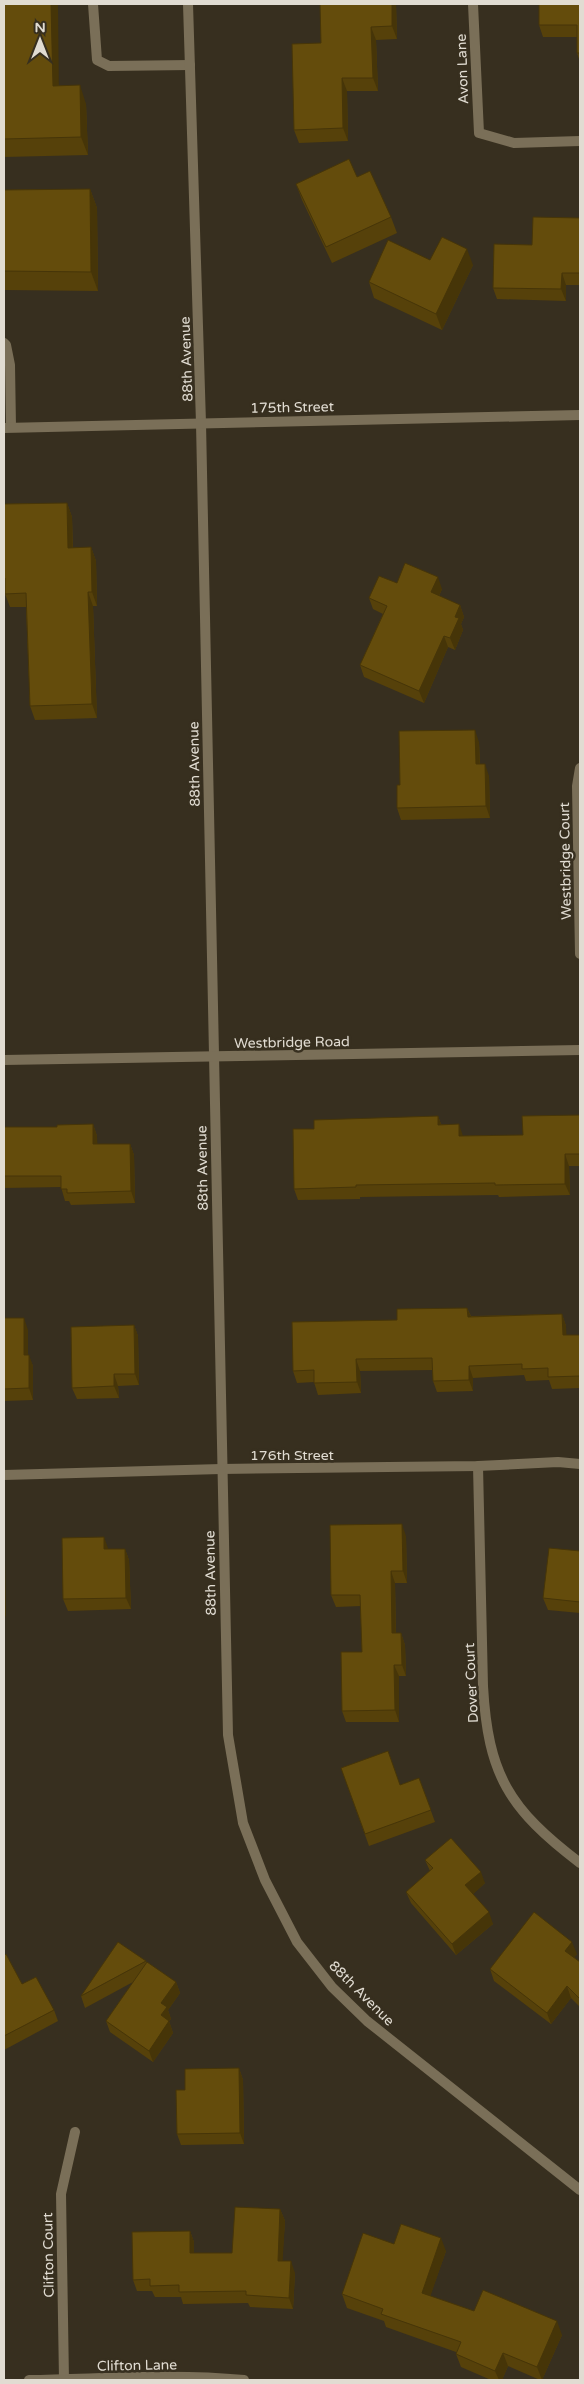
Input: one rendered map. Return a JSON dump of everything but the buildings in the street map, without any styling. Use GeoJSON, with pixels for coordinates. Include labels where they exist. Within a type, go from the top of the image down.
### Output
{"type":"FeatureCollection","features":[{"type":"Feature","properties":{"kind":"street"},"geometry":{"type":"LineString","coordinates":[[94,4],[96,60],[109,66],[190,65]]}},
{"type":"Feature","properties":{"kind":"street","name":"88th Avenue"},"geometry":{"type":"LineString","coordinates":[[188,4],[201,423],[221,1469],[228,1735],[243,1823],[265,1880],[297,1942],[332,1987],[367,2021],[580,2190]]}},
{"type":"Feature","properties":{"kind":"street","name":"Avon Lane"},"geometry":{"type":"LineString","coordinates":[[474,4],[479,133],[514,143],[580,141]]}},
{"type":"Feature","properties":{"kind":"street"},"geometry":{"type":"LineString","coordinates":[[4,343],[10,365],[7,428]]}},
{"type":"Feature","properties":{"kind":"street","name":"175th Street"},"geometry":{"type":"LineString","coordinates":[[7,428],[580,414]]}},
{"type":"Feature","properties":{"kind":"street","name":"Westbridge Court"},"geometry":{"type":"LineString","coordinates":[[580,768],[577,786],[580,954]]}},
{"type":"Feature","properties":{"kind":"street","name":"Westbridge Road"},"geometry":{"type":"LineString","coordinates":[[4,1060],[580,1050]]}},
{"type":"Feature","properties":{"kind":"street","name":"176th Street"},"geometry":{"type":"LineString","coordinates":[[4,1475],[221,1469],[478,1466],[558,1462],[580,1464]]}},
{"type":"Feature","properties":{"kind":"street","name":"Dover Court"},"geometry":{"type":"LineString","coordinates":[[478,1466],[484,1714],[492,1752],[506,1788],[532,1823],[580,1862]]}},
{"type":"Feature","properties":{"kind":"street","name":"Clifton Court"},"geometry":{"type":"LineString","coordinates":[[64,2380],[61,2194],[75,2132]]}},
{"type":"Feature","properties":{"kind":"street","name":"Clifton Lane"},"geometry":{"type":"LineString","coordinates":[[29,2380],[217,2378],[244,2380]]}}]}
